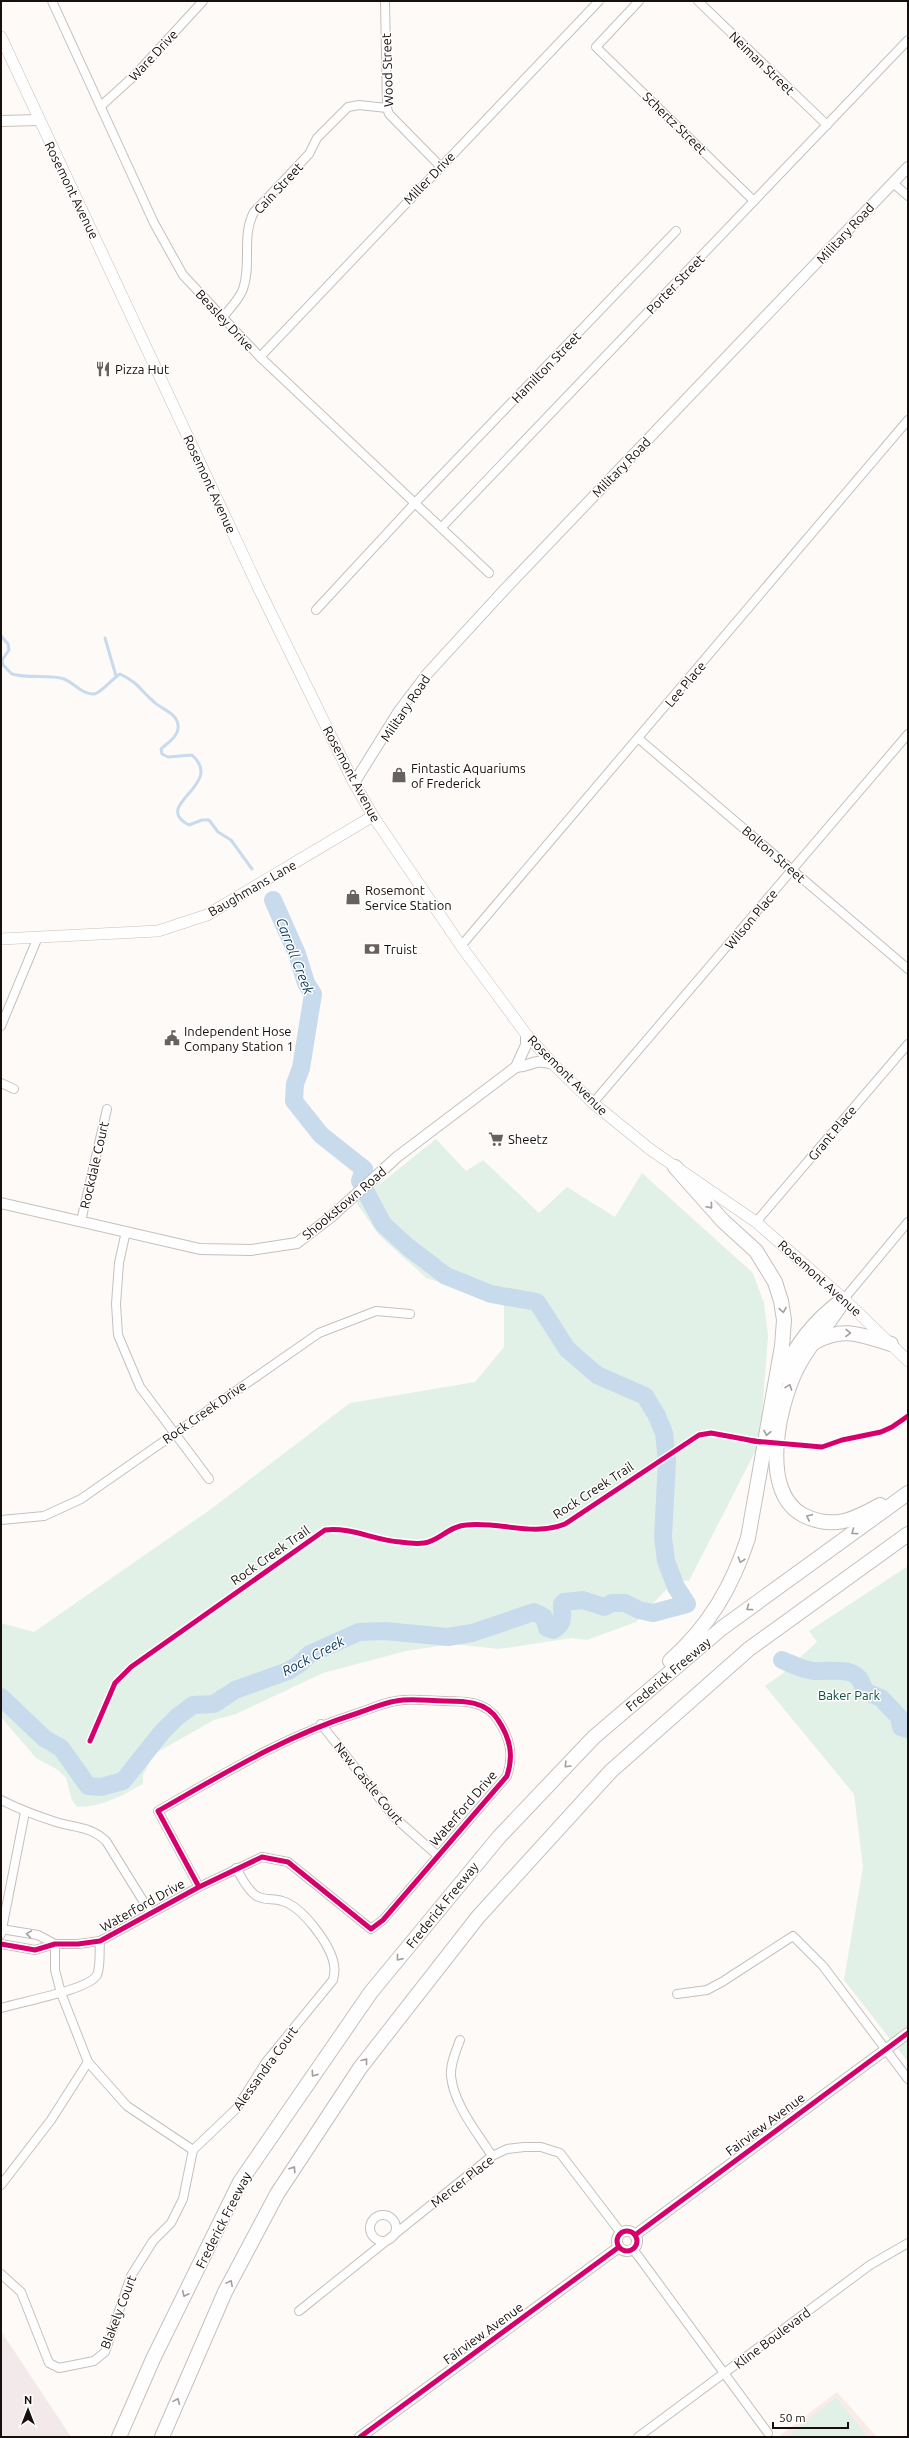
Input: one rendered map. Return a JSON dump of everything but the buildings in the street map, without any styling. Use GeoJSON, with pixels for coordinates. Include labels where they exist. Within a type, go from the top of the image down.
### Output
{"type":"FeatureCollection","features":[{"type":"Feature","properties":{"kind":"highway"},"geometry":{"type":"LineString","coordinates":[[594,1737],[630,1697],[694,1636],[729,1588],[748,1538],[774,1395],[784,1320],[775,1282],[756,1251],[723,1221],[675,1167]]}},
{"type":"Feature","properties":{"kind":"highway"},"geometry":{"type":"LineString","coordinates":[[774,1395],[785,1369],[806,1333],[825,1313],[844,1299]]}},
{"type":"Feature","properties":{"kind":"highway"},"geometry":{"type":"LineString","coordinates":[[844,1299],[835,1316],[811,1344],[790,1384],[782,1407],[777,1440],[779,1479],[782,1489],[798,1512],[812,1519],[829,1523],[847,1522],[908,1489]]}},
{"type":"Feature","properties":{"kind":"highway"},"geometry":{"type":"LineString","coordinates":[[811,1344],[825,1336],[846,1332],[891,1344]]}},
{"type":"Feature","properties":{"kind":"highway","name":"Frederick Freeway"},"geometry":{"type":"LineString","coordinates":[[119,2437],[153,2359],[240,2182],[371,1992],[499,1837],[594,1737],[722,1628],[908,1493]]}},
{"type":"Feature","properties":{"kind":"highway"},"geometry":{"type":"LineString","coordinates":[[163,2434],[225,2292],[277,2194],[360,2068],[478,1917],[611,1772],[748,1649],[908,1534]]}},
{"type":"Feature","properties":{"kind":"main road","name":"Rosemont Avenue"},"geometry":{"type":"LineString","coordinates":[[1,37],[259,589],[354,783],[373,816],[461,946],[526,1034],[553,1064],[593,1103],[675,1167],[756,1222],[844,1299],[908,1361]]}},
{"type":"Feature","properties":{"kind":"main road","name":"Baughmans Lane"},"geometry":{"type":"LineString","coordinates":[[1,939],[36,942],[158,931],[207,915],[373,816]]}},
{"type":"Feature","properties":{"kind":"street","name":"Beasley Drive"},"geometry":{"type":"LineString","coordinates":[[52,1],[166,246],[183,275],[260,357],[489,573]]}},
{"type":"Feature","properties":{"kind":"street","name":"Ware Drive"},"geometry":{"type":"LineString","coordinates":[[101,106],[135,75],[203,1]]}},
{"type":"Feature","properties":{"kind":"street","name":"Wood Street"},"geometry":{"type":"LineString","coordinates":[[385,1],[387,108],[392,119],[441,167]]}},
{"type":"Feature","properties":{"kind":"street","name":"Miller Drive"},"geometry":{"type":"LineString","coordinates":[[260,357],[599,1]]}},
{"type":"Feature","properties":{"kind":"street","name":"Schertz Street"},"geometry":{"type":"LineString","coordinates":[[639,1],[596,47],[754,201]]}},
{"type":"Feature","properties":{"kind":"street","name":"Neiman Street"},"geometry":{"type":"LineString","coordinates":[[698,1],[827,125]]}},
{"type":"Feature","properties":{"kind":"street","name":"Porter Street"},"geometry":{"type":"LineString","coordinates":[[441,528],[908,40]]}},
{"type":"Feature","properties":{"kind":"street","name":"Cain Street"},"geometry":{"type":"LineString","coordinates":[[222,317],[235,304],[243,289],[247,268],[249,222],[254,212],[309,154],[317,138],[348,107],[359,105],[387,108]]}},
{"type":"Feature","properties":{"kind":"street"},"geometry":{"type":"LineString","coordinates":[[1,121],[39,120]]}},
{"type":"Feature","properties":{"kind":"street","name":"Military Road"},"geometry":{"type":"LineString","coordinates":[[354,783],[399,711],[427,674],[506,588],[908,167]]}},
{"type":"Feature","properties":{"kind":"street"},"geometry":{"type":"LineString","coordinates":[[893,183],[908,196]]}},
{"type":"Feature","properties":{"kind":"street","name":"Hamilton Street"},"geometry":{"type":"LineString","coordinates":[[316,610],[415,503],[676,231]]}},
{"type":"Feature","properties":{"kind":"street","name":"Lee Place"},"geometry":{"type":"LineString","coordinates":[[461,946],[639,739],[908,420]]}},
{"type":"Feature","properties":{"kind":"street","name":"Wilson Place"},"geometry":{"type":"LineString","coordinates":[[593,1103],[908,734]]}},
{"type":"Feature","properties":{"kind":"street","name":"Bolton Street"},"geometry":{"type":"LineString","coordinates":[[639,739],[908,969]]}},
{"type":"Feature","properties":{"kind":"street"},"geometry":{"type":"LineString","coordinates":[[2,1024],[36,942]]}},
{"type":"Feature","properties":{"kind":"street","name":"Shookstown Road"},"geometry":{"type":"LineString","coordinates":[[1,1203],[200,1249],[225,1251],[275,1248],[297,1243],[313,1233],[376,1178],[397,1157],[516,1067],[526,1045],[526,1034]]}},
{"type":"Feature","properties":{"kind":"street","name":"Grant Place"},"geometry":{"type":"LineString","coordinates":[[756,1222],[908,1044]]}},
{"type":"Feature","properties":{"kind":"street","name":"Shookstown Road"},"geometry":{"type":"LineString","coordinates":[[516,1067],[524,1067],[538,1061],[553,1064]]}},
{"type":"Feature","properties":{"kind":"street"},"geometry":{"type":"LineString","coordinates":[[1,1083],[14,1088]]}},
{"type":"Feature","properties":{"kind":"street","name":"Rockdale Court"},"geometry":{"type":"LineString","coordinates":[[81,1221],[107,1109]]}},
{"type":"Feature","properties":{"kind":"street"},"geometry":{"type":"LineString","coordinates":[[844,1299],[908,1222]]}},
{"type":"Feature","properties":{"kind":"street"},"geometry":{"type":"LineString","coordinates":[[126,1231],[119,1262],[116,1304],[118,1335],[140,1387],[209,1479]]}},
{"type":"Feature","properties":{"kind":"street","name":"Rock Creek Drive"},"geometry":{"type":"LineString","coordinates":[[1,1520],[44,1516],[81,1499],[174,1432],[319,1333],[376,1311],[410,1314]]}},
{"type":"Feature","properties":{"kind":"street","name":"Waterford Drive"},"geometry":{"type":"LineString","coordinates":[[1,1944],[35,1950],[55,1944],[78,1944],[100,1941],[150,1912],[199,1887],[236,1868],[262,1857],[275,1858],[288,1862],[371,1929],[383,1920],[437,1855],[507,1776],[511,1763],[511,1748],[505,1729],[493,1712],[478,1703],[457,1701],[396,1701],[321,1724],[239,1765],[158,1811],[199,1887]]}},
{"type":"Feature","properties":{"kind":"street","name":"New Castle Court"},"geometry":{"type":"LineString","coordinates":[[321,1724],[394,1817],[437,1855]]}},
{"type":"Feature","properties":{"kind":"street"},"geometry":{"type":"LineString","coordinates":[[1,1800],[25,1812],[57,1822],[82,1826],[97,1832],[106,1841],[150,1912]]}},
{"type":"Feature","properties":{"kind":"street"},"geometry":{"type":"LineString","coordinates":[[1,1931],[25,1812]]}},
{"type":"Feature","properties":{"kind":"street","name":"Alessandra Court"},"geometry":{"type":"LineString","coordinates":[[192,2150],[237,2108],[266,2062],[333,1980],[335,1966],[331,1956],[308,1918],[292,1905],[282,1900],[257,1897],[248,1889],[236,1868]]}},
{"type":"Feature","properties":{"kind":"street","name":"Waterford Drive"},"geometry":{"type":"LineString","coordinates":[[1,1931],[38,1935],[55,1944]]}},
{"type":"Feature","properties":{"kind":"street"},"geometry":{"type":"LineString","coordinates":[[677,1994],[707,1990],[722,1982],[793,1936],[822,1966],[908,2079]]}},
{"type":"Feature","properties":{"kind":"street"},"geometry":{"type":"LineString","coordinates":[[1,2008],[61,1993],[91,1981],[97,1974],[100,1941]]}},
{"type":"Feature","properties":{"kind":"street"},"geometry":{"type":"LineString","coordinates":[[55,1944],[55,1970],[61,1993],[88,2062],[127,2106],[192,2150]]}},
{"type":"Feature","properties":{"kind":"street","name":"Fairview Avenue"},"geometry":{"type":"LineString","coordinates":[[635,2235],[884,2049],[908,2033]]}},
{"type":"Feature","properties":{"kind":"street"},"geometry":{"type":"LineString","coordinates":[[460,2040],[454,2057],[451,2076],[459,2102],[492,2156]]}},
{"type":"Feature","properties":{"kind":"street"},"geometry":{"type":"LineString","coordinates":[[1,2185],[51,2120],[88,2062]]}},
{"type":"Feature","properties":{"kind":"street","name":"Mercer Place"},"geometry":{"type":"LineString","coordinates":[[299,2311],[492,2156],[507,2149],[541,2147],[560,2153],[621,2233]]}},
{"type":"Feature","properties":{"kind":"street","name":"Blakely Court"},"geometry":{"type":"LineString","coordinates":[[1,2274],[21,2292],[49,2363],[59,2368],[94,2361],[105,2352],[131,2276],[153,2240],[171,2223],[182,2199],[192,2150]]}},
{"type":"Feature","properties":{"kind":"street"},"geometry":{"type":"LineString","coordinates":[[627,2230],[635,2235],[637,2241],[633,2249],[624,2250],[619,2247],[617,2241],[621,2233],[627,2230]]}},
{"type":"Feature","properties":{"kind":"street","name":"Kline Boulevard"},"geometry":{"type":"LineString","coordinates":[[638,2437],[870,2265],[908,2243]]}},
{"type":"Feature","properties":{"kind":"street","name":"Fairview Avenue"},"geometry":{"type":"LineString","coordinates":[[360,2437],[619,2247]]}},
{"type":"Feature","properties":{"kind":"street"},"geometry":{"type":"LineString","coordinates":[[633,2249],[726,2373],[768,2433]]}},
{"type":"Feature","properties":{"kind":"shaded area"},"geometry":{"type":"Polygon","coordinates":[[[1,2331],[71,2437],[1,2437],[1,2331]]]}},
{"type":"Feature","properties":{"kind":"shaded area"},"geometry":{"type":"Polygon","coordinates":[[[837,2392],[877,2437],[778,2437],[837,2392]]]}},
{"type":"Feature","properties":{"kind":"green space"},"geometry":{"type":"Polygon","coordinates":[[[429,1133],[375,1188],[436,1139],[466,1171],[483,1160],[539,1213],[567,1187],[615,1217],[642,1173],[753,1273],[764,1303],[768,1336],[760,1442],[689,1581],[675,1580],[636,1622],[587,1640],[572,1638],[499,1649],[452,1644],[406,1651],[323,1673],[236,1714],[214,1720],[154,1754],[143,1775],[143,1784],[104,1803],[86,1807],[77,1807],[72,1800],[66,1778],[58,1770],[36,1758],[1,1717],[1,1623],[34,1632],[211,1509],[350,1403],[475,1382],[504,1347],[504,1303],[426,1278],[379,1235],[357,1204],[357,1194],[429,1133]]]}},
{"type":"Feature","properties":{"kind":"green space","name":"Baker Park"},"geometry":{"type":"Polygon","coordinates":[[[908,1566],[908,2062],[844,1980],[863,1867],[854,1794],[765,1686],[782,1674],[817,1642],[809,1631],[908,1566]]]}},
{"type":"Feature","properties":{"kind":"green space"},"geometry":{"type":"Polygon","coordinates":[[[836,2397],[868,2437],[787,2437],[836,2397]]]}},
{"type":"Feature","properties":{"kind":"waterway","name":"Carroll Creek"},"geometry":{"type":"LineString","coordinates":[[1,636],[8,644],[9,650],[2,660],[3,665],[12,674],[64,679],[82,691],[90,694],[99,692],[120,674],[131,680],[157,705],[172,714],[177,721],[178,729],[177,733],[170,742],[161,749],[162,754],[168,757],[192,755],[200,766],[200,776],[196,785],[182,802],[178,810],[179,817],[189,825],[202,820],[209,820],[218,832],[231,840],[252,869]]}},
{"type":"Feature","properties":{"kind":"waterway"},"geometry":{"type":"LineString","coordinates":[[105,638],[116,676]]}},
{"type":"Feature","properties":{"kind":"waterway","name":"Carroll Creek"},"geometry":{"type":"LineString","coordinates":[[1,1697],[44,1738],[61,1748],[88,1786],[101,1787],[123,1781],[162,1732],[177,1717],[193,1705],[214,1704],[235,1690],[288,1671],[298,1665],[310,1654],[359,1632],[385,1631],[448,1637],[472,1633],[534,1612],[544,1617],[547,1628],[553,1630],[557,1628],[561,1622],[562,1604],[564,1602],[583,1600],[604,1607],[612,1603],[625,1603],[639,1610],[653,1613],[687,1604],[676,1587],[666,1561],[663,1537],[667,1461],[664,1433],[657,1416],[645,1396],[597,1375],[567,1349],[537,1302],[491,1294],[446,1276],[408,1247],[383,1224],[360,1181],[364,1169],[321,1135],[294,1101],[295,1084],[301,1068],[313,994],[306,983],[297,954],[273,900]]}},
{"type":"Feature","properties":{"kind":"waterway","name":"Carroll Creek"},"geometry":{"type":"LineString","coordinates":[[782,1660],[801,1668],[814,1671],[845,1671],[852,1673],[862,1682],[864,1691],[881,1698],[899,1717],[901,1727],[908,1729]]}},
{"type":"Feature","properties":{"kind":"cycle path"},"geometry":{"type":"LineString","coordinates":[[753,1441],[822,1447],[842,1440],[881,1432],[892,1427],[908,1416]]}},
{"type":"Feature","properties":{"kind":"cycle path","name":"Rock Creek Trail"},"geometry":{"type":"LineString","coordinates":[[90,1741],[115,1683],[131,1667],[325,1530],[344,1530],[390,1541],[424,1543],[434,1540],[454,1528],[466,1525],[478,1524],[528,1529],[553,1528],[565,1524],[699,1435],[711,1433],[760,1442],[748,1440]]}},
{"type":"Feature","properties":{"kind":"cycle path"},"geometry":{"type":"LineString","coordinates":[[1,1944],[35,1950],[55,1944],[78,1944],[100,1941],[199,1887],[158,1811],[256,1756],[306,1732],[381,1705],[396,1701],[408,1700],[460,1701],[474,1703],[487,1709],[493,1714],[502,1727],[510,1747],[510,1761],[507,1776],[383,1920],[371,1929],[288,1862],[262,1857],[199,1887]]}},
{"type":"Feature","properties":{"kind":"cycle path"},"geometry":{"type":"LineString","coordinates":[[635,2235],[908,2033]]}},
{"type":"Feature","properties":{"kind":"cycle path"},"geometry":{"type":"LineString","coordinates":[[627,2231],[634,2234],[637,2241],[634,2248],[627,2251],[620,2248],[617,2241],[620,2234],[627,2231]]}},
{"type":"Feature","properties":{"kind":"cycle path"},"geometry":{"type":"LineString","coordinates":[[360,2437],[619,2247]]}},
{"type":"Feature","properties":{"kind":"place","name":"Pizza Hut"},"geometry":{"type":"Point","coordinates":[103,369]}},
{"type":"Feature","properties":{"kind":"place","name":"Fintastic Aquariums of Frederick"},"geometry":{"type":"Point","coordinates":[399,775]}},
{"type":"Feature","properties":{"kind":"place","name":"Rosemont Service Station"},"geometry":{"type":"Point","coordinates":[353,897]}},
{"type":"Feature","properties":{"kind":"place","name":"Truist"},"geometry":{"type":"Point","coordinates":[372,949]}},
{"type":"Feature","properties":{"kind":"place","name":"Independent Hose Company Station 1"},"geometry":{"type":"Point","coordinates":[172,1038]}},
{"type":"Feature","properties":{"kind":"place","name":"Sheetz"},"geometry":{"type":"Point","coordinates":[496,1139]}},
{"type":"Feature","properties":{"kind":"water label","name":"Rock Creek"},"geometry":{"type":"Point","coordinates":[313,1656]}}]}
